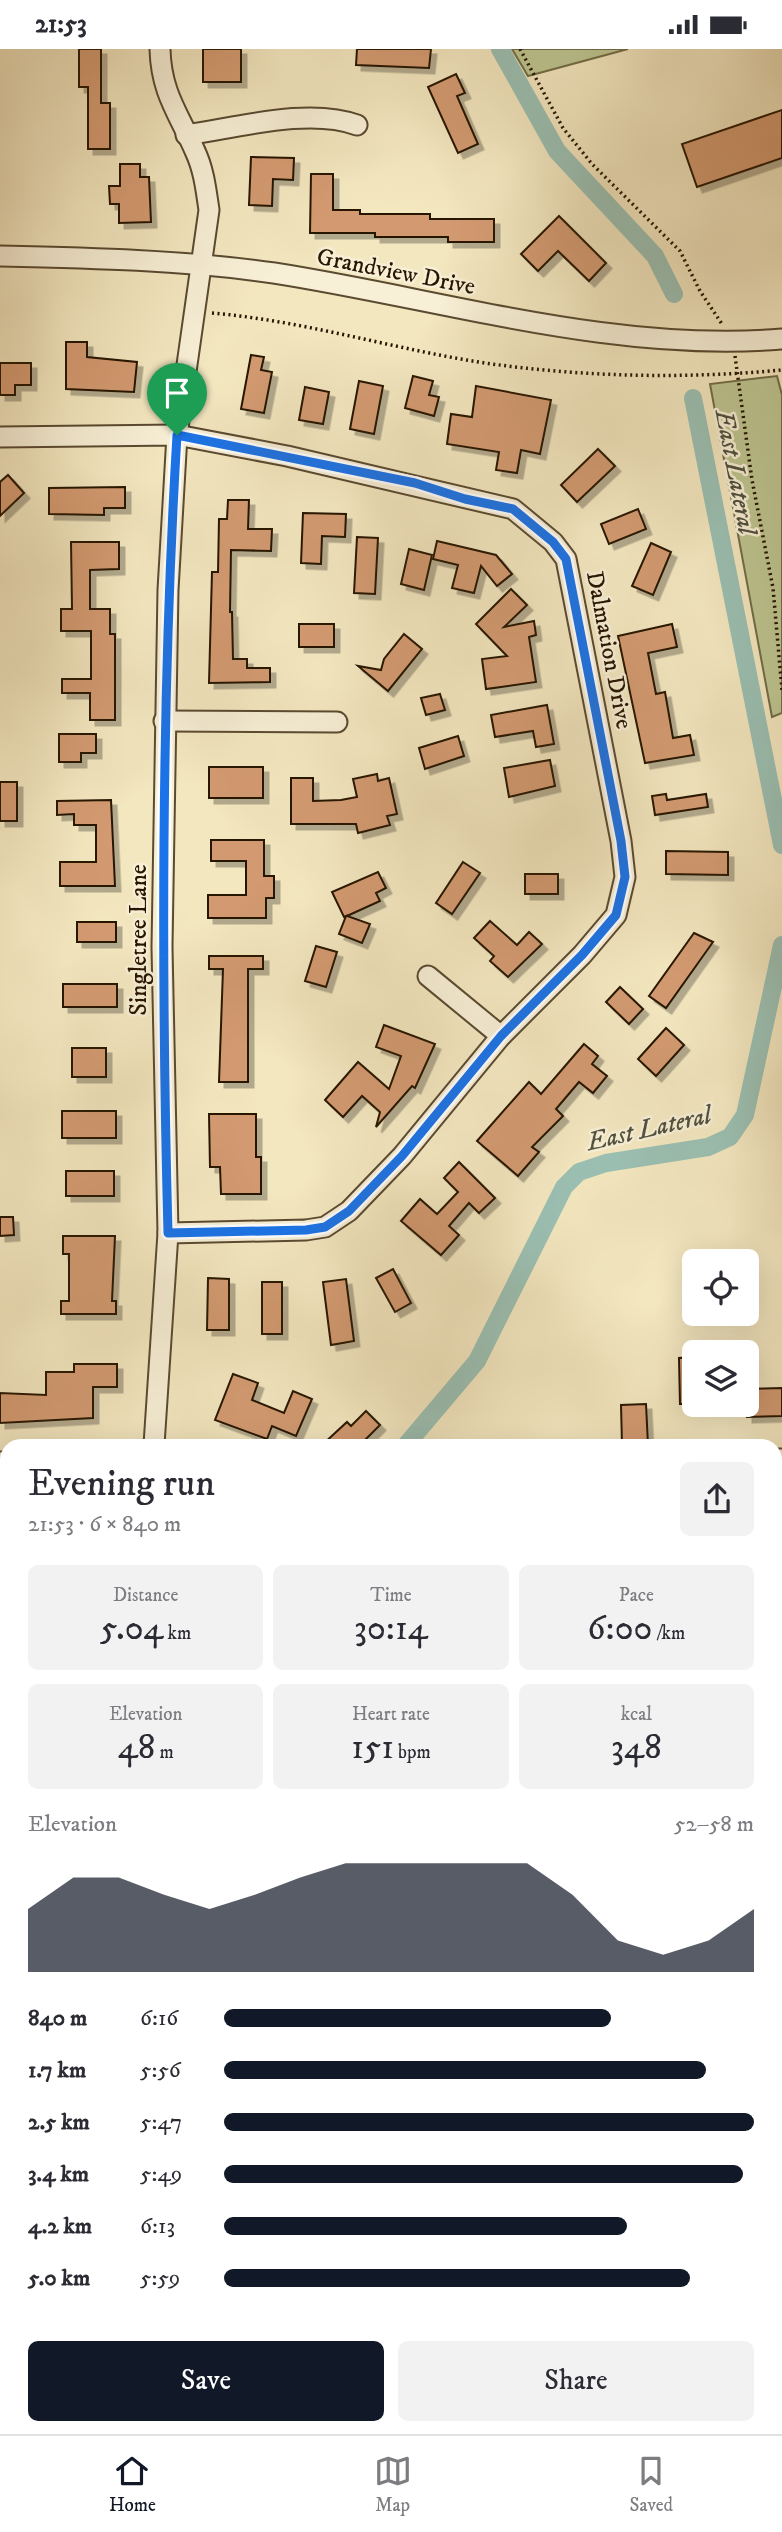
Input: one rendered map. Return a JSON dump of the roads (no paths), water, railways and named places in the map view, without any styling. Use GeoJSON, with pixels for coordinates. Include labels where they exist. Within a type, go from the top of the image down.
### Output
{"type":"FeatureCollection","features":[{"type":"Feature","properties":{"kind":"street","name":"Singletree Lane"},"geometry":{"type":"LineString","coordinates":[[154,1439],[168,1233],[162,947],[164,721],[177,435],[209,210],[205,181],[186,135],[170,106],[160,68],[160,49]]}},
{"type":"Feature","properties":{"kind":"street"},"geometry":{"type":"LineString","coordinates":[[186,135],[310,118],[337,118],[357,125]]}},
{"type":"Feature","properties":{"kind":"street","name":"Grandview Drive"},"geometry":{"type":"LineString","coordinates":[[0,255],[203,264],[277,274],[516,320],[734,342],[782,339]]}},
{"type":"Feature","properties":{"kind":"street","name":"Dalmation Drive"},"geometry":{"type":"LineString","coordinates":[[0,437],[177,435],[415,483],[465,499],[513,509],[553,542],[566,559],[621,841],[625,877],[616,915],[582,955],[501,1036],[402,1156],[349,1211],[325,1227],[168,1233]]}},
{"type":"Feature","properties":{"kind":"street"},"geometry":{"type":"LineString","coordinates":[[164,721],[337,722]]}},
{"type":"Feature","properties":{"kind":"street"},"geometry":{"type":"LineString","coordinates":[[428,976],[501,1036]]}},
{"type":"Feature","properties":{"kind":"waterway","name":"East Lateral"},"geometry":{"type":"LineString","coordinates":[[500,49],[557,151],[655,256],[674,294]]}},
{"type":"Feature","properties":{"kind":"waterway","name":"East Lateral"},"geometry":{"type":"LineString","coordinates":[[693,398],[782,845]]}},
{"type":"Feature","properties":{"kind":"waterway","name":"East Lateral"},"geometry":{"type":"LineString","coordinates":[[411,1439],[477,1361],[564,1187],[579,1172],[606,1163],[708,1147],[730,1137],[745,1115],[782,945]]}}]}
